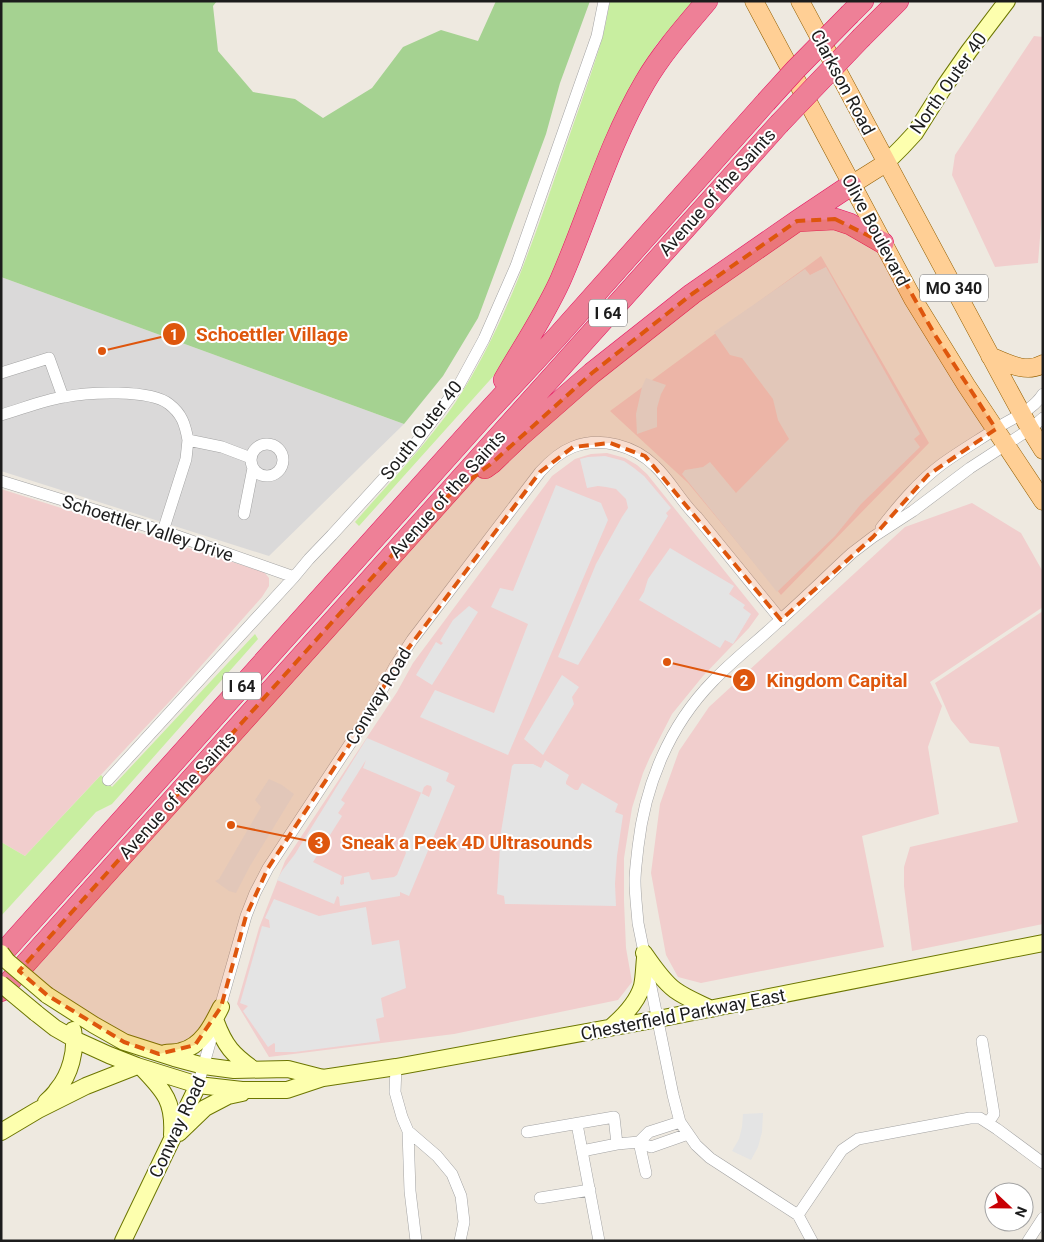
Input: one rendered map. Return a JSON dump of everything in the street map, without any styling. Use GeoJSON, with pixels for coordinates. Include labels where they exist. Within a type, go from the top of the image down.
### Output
{"type":"FeatureCollection","features":[{"type":"Feature","properties":{"kind":"highway"},"geometry":{"type":"LineString","coordinates":[[483,417],[546,309],[567,264],[617,138],[645,83],[665,52],[707,1]]}},
{"type":"Feature","properties":{"kind":"highway","name":"Avenue of the Saints"},"geometry":{"type":"LineString","coordinates":[[1,991],[778,124],[898,1]]}},
{"type":"Feature","properties":{"kind":"highway","name":"Avenue of the Saints"},"geometry":{"type":"LineString","coordinates":[[1,954],[766,102],[857,8]]}},
{"type":"Feature","properties":{"kind":"highway"},"geometry":{"type":"LineString","coordinates":[[439,503],[492,463],[585,379],[685,299],[730,266],[852,185]]}},
{"type":"Feature","properties":{"kind":"highway"},"geometry":{"type":"LineString","coordinates":[[796,221],[835,219],[850,224],[883,243]]}},
{"type":"Feature","properties":{"kind":"main road","name":"Olive Boulevard"},"geometry":{"type":"LineString","coordinates":[[754,1],[913,299],[1043,501]]}},
{"type":"Feature","properties":{"kind":"main road","name":"Clarkson Road"},"geometry":{"type":"LineString","coordinates":[[800,1],[886,163]]}},
{"type":"Feature","properties":{"kind":"main road"},"geometry":{"type":"LineString","coordinates":[[852,185],[886,163]]}},
{"type":"Feature","properties":{"kind":"main road","name":"MO 340"},"geometry":{"type":"LineString","coordinates":[[886,163],[990,356],[1031,420],[1043,450]]}},
{"type":"Feature","properties":{"kind":"main road"},"geometry":{"type":"LineString","coordinates":[[990,356],[1024,368],[1033,368],[1043,364]]}},
{"type":"Feature","properties":{"kind":"street","name":"South Outer 40"},"geometry":{"type":"LineString","coordinates":[[108,780],[415,444],[459,385],[484,339],[516,266],[597,36],[604,1]]}},
{"type":"Feature","properties":{"kind":"street","name":"North Outer 40"},"geometry":{"type":"LineString","coordinates":[[886,163],[914,133],[949,80],[1007,1]]}},
{"type":"Feature","properties":{"kind":"street"},"geometry":{"type":"LineString","coordinates":[[1,373],[49,358],[63,397]]}},
{"type":"Feature","properties":{"kind":"street"},"geometry":{"type":"LineString","coordinates":[[1,415],[63,397],[93,393],[138,394],[168,403],[186,424],[188,440],[186,459],[163,530]]}},
{"type":"Feature","properties":{"kind":"street"},"geometry":{"type":"LineString","coordinates":[[812,1241],[798,1215],[710,1158],[696,1145],[680,1122],[638,923],[635,880],[643,810],[657,766],[676,728],[712,682],[852,553],[1006,444],[1031,420],[1035,404],[1043,394]]}},
{"type":"Feature","properties":{"kind":"street"},"geometry":{"type":"LineString","coordinates":[[874,537],[903,500],[942,464],[996,429],[1031,420]]}},
{"type":"Feature","properties":{"kind":"street"},"geometry":{"type":"LineString","coordinates":[[188,440],[222,447],[252,463],[244,514]]}},
{"type":"Feature","properties":{"kind":"street","name":"Conway Road"},"geometry":{"type":"LineString","coordinates":[[123,1241],[198,1085],[246,916],[268,868],[365,721],[395,666],[412,640],[548,463],[573,447],[591,442],[610,443],[628,448],[645,456],[697,516],[781,620]]}},
{"type":"Feature","properties":{"kind":"street","name":"Schoettler Valley Drive"},"geometry":{"type":"LineString","coordinates":[[1,481],[163,530],[294,577]]}},
{"type":"Feature","properties":{"kind":"street","name":"Chesterfield Parkway East"},"geometry":{"type":"LineString","coordinates":[[1,984],[55,1028],[109,1055],[139,1067],[198,1085],[242,1090],[287,1090],[322,1078],[396,1067],[610,1028],[1043,943]]}},
{"type":"Feature","properties":{"kind":"street","name":"Chesterfield Parkway East"},"geometry":{"type":"LineString","coordinates":[[1,954],[47,995],[124,1042],[204,1066],[234,1070],[288,1069],[322,1078]]}},
{"type":"Feature","properties":{"kind":"street"},"geometry":{"type":"LineString","coordinates":[[645,956],[675,990],[711,1009]]}},
{"type":"Feature","properties":{"kind":"street"},"geometry":{"type":"LineString","coordinates":[[610,1028],[632,1005],[642,986],[645,956]]}},
{"type":"Feature","properties":{"kind":"street"},"geometry":{"type":"LineString","coordinates":[[38,1110],[58,1090],[67,1075],[73,1057],[75,1039],[65,1006]]}},
{"type":"Feature","properties":{"kind":"street"},"geometry":{"type":"LineString","coordinates":[[159,1054],[182,1051],[195,1045],[218,1015]]}},
{"type":"Feature","properties":{"kind":"street"},"geometry":{"type":"LineString","coordinates":[[218,1015],[225,1043],[237,1058],[253,1069]]}},
{"type":"Feature","properties":{"kind":"street"},"geometry":{"type":"LineString","coordinates":[[982,1041],[994,1114],[988,1123]]}},
{"type":"Feature","properties":{"kind":"street"},"geometry":{"type":"LineString","coordinates":[[1,1132],[38,1110],[86,1086],[139,1067],[160,1087],[167,1098],[173,1120],[172,1140]]}},
{"type":"Feature","properties":{"kind":"street"},"geometry":{"type":"LineString","coordinates":[[396,1067],[395,1092],[408,1131],[410,1191],[416,1241]]}},
{"type":"Feature","properties":{"kind":"street"},"geometry":{"type":"LineString","coordinates":[[172,1140],[205,1108],[228,1096],[252,1090]]}},
{"type":"Feature","properties":{"kind":"street"},"geometry":{"type":"LineString","coordinates":[[527,1132],[614,1117],[617,1144]]}},
{"type":"Feature","properties":{"kind":"street"},"geometry":{"type":"LineString","coordinates":[[798,1215],[842,1150],[858,1140],[970,1118],[980,1118],[1043,1163]]}},
{"type":"Feature","properties":{"kind":"street"},"geometry":{"type":"LineString","coordinates":[[639,1142],[649,1132],[680,1122]]}},
{"type":"Feature","properties":{"kind":"street"},"geometry":{"type":"LineString","coordinates":[[578,1124],[599,1241]]}},
{"type":"Feature","properties":{"kind":"street"},"geometry":{"type":"LineString","coordinates":[[408,1131],[437,1156],[452,1174],[461,1196],[464,1222],[460,1241]]}},
{"type":"Feature","properties":{"kind":"street"},"geometry":{"type":"LineString","coordinates":[[582,1151],[639,1142],[651,1147],[688,1134]]}},
{"type":"Feature","properties":{"kind":"street"},"geometry":{"type":"LineString","coordinates":[[639,1142],[646,1173]]}},
{"type":"Feature","properties":{"kind":"street"},"geometry":{"type":"LineString","coordinates":[[540,1198],[590,1190]]}},
{"type":"Feature","properties":{"kind":"street"},"geometry":{"type":"LineString","coordinates":[[1028,1241],[1043,1218]]}},
{"type":"Feature","properties":{"kind":"highlighted area"},"geometry":{"type":"Polygon","coordinates":[[[835,219],[883,243],[935,335],[996,429],[928,475],[873,537],[781,620],[645,456],[610,443],[573,447],[540,472],[395,666],[365,721],[268,868],[246,916],[221,1007],[195,1045],[159,1054],[124,1042],[47,995],[19,971],[439,503],[492,463],[592,373],[692,294],[797,221],[835,219]]]}},
{"type":"Feature","properties":{"kind":"shaded area"},"geometry":{"type":"Polygon","coordinates":[[[1034,36],[1043,37],[1043,200],[1038,263],[995,267],[952,175],[955,155],[1034,36]]]}},
{"type":"Feature","properties":{"kind":"shaded area"},"geometry":{"type":"Polygon","coordinates":[[[821,256],[929,443],[781,595],[688,483],[610,411],[821,256]]]}},
{"type":"Feature","properties":{"kind":"shaded area"},"geometry":{"type":"Polygon","coordinates":[[[826,267],[920,434],[914,439],[920,447],[861,504],[835,536],[777,592],[682,474],[685,470],[703,467],[710,462],[736,493],[789,439],[778,420],[773,399],[742,358],[730,355],[714,332],[805,269],[810,275],[826,267]]]}},
{"type":"Feature","properties":{"kind":"shaded area"},"geometry":{"type":"Polygon","coordinates":[[[1,277],[404,424],[269,556],[1,471],[1,277]]]}},
{"type":"Feature","properties":{"kind":"shaded area"},"geometry":{"type":"Polygon","coordinates":[[[646,378],[666,385],[657,408],[657,427],[637,434],[636,414],[646,378]]]}},
{"type":"Feature","properties":{"kind":"shaded area"},"geometry":{"type":"Polygon","coordinates":[[[607,453],[625,458],[647,474],[759,614],[749,628],[703,676],[672,714],[643,773],[632,808],[624,858],[626,948],[632,982],[618,1000],[454,1034],[269,1057],[237,1004],[259,928],[285,861],[397,692],[413,663],[552,476],[575,459],[591,454],[607,453]]]}},
{"type":"Feature","properties":{"kind":"shaded area"},"geometry":{"type":"Polygon","coordinates":[[[605,456],[624,461],[634,468],[644,476],[671,508],[666,513],[668,516],[578,665],[558,657],[596,564],[628,508],[626,499],[616,489],[598,486],[587,488],[580,459],[605,456]]]}},
{"type":"Feature","properties":{"kind":"shaded area"},"geometry":{"type":"Polygon","coordinates":[[[556,485],[601,503],[608,520],[508,755],[420,717],[435,690],[494,713],[528,624],[491,607],[500,588],[513,591],[556,485]]]}},
{"type":"Feature","properties":{"kind":"shaded area"},"geometry":{"type":"Polygon","coordinates":[[[1,489],[264,572],[269,578],[269,586],[262,597],[170,701],[25,856],[1,842],[1,489]]]}},
{"type":"Feature","properties":{"kind":"shaded area"},"geometry":{"type":"Polygon","coordinates":[[[972,503],[1021,533],[1043,572],[1043,607],[930,682],[942,706],[928,747],[939,814],[862,836],[884,947],[701,983],[678,977],[666,955],[651,873],[660,804],[679,751],[709,707],[905,527],[972,503]]]}},
{"type":"Feature","properties":{"kind":"shaded area"},"geometry":{"type":"Polygon","coordinates":[[[670,548],[734,586],[729,594],[745,605],[743,608],[751,614],[733,644],[725,640],[720,648],[639,600],[648,579],[670,548]]]}},
{"type":"Feature","properties":{"kind":"shaded area"},"geometry":{"type":"Polygon","coordinates":[[[469,606],[478,612],[432,685],[416,675],[436,642],[441,645],[443,643],[440,641],[453,620],[469,606]]]}},
{"type":"Feature","properties":{"kind":"shaded area"},"geometry":{"type":"Polygon","coordinates":[[[1043,611],[1043,924],[912,951],[904,886],[904,867],[910,847],[1018,822],[999,747],[970,743],[951,720],[935,683],[1043,611]]]}},
{"type":"Feature","properties":{"kind":"shaded area"},"geometry":{"type":"Polygon","coordinates":[[[562,675],[579,687],[572,697],[574,704],[543,755],[524,739],[562,675]]]}},
{"type":"Feature","properties":{"kind":"shaded area"},"geometry":{"type":"Polygon","coordinates":[[[367,738],[449,773],[446,781],[455,786],[409,896],[400,892],[400,896],[340,906],[339,897],[337,896],[334,904],[277,880],[367,738]],[[366,760],[341,800],[345,803],[338,813],[342,816],[313,862],[342,876],[341,885],[344,884],[344,877],[369,872],[372,880],[397,875],[406,853],[398,848],[421,793],[429,797],[432,789],[431,786],[427,785],[422,793],[363,768],[366,760]]]}},
{"type":"Feature","properties":{"kind":"shaded area"},"geometry":{"type":"Polygon","coordinates":[[[545,760],[569,775],[566,784],[575,790],[578,790],[582,783],[618,804],[615,812],[623,815],[617,856],[616,906],[505,904],[504,896],[497,894],[501,832],[512,766],[514,764],[533,764],[541,768],[545,760]]]}},
{"type":"Feature","properties":{"kind":"shaded area"},"geometry":{"type":"Polygon","coordinates":[[[269,779],[282,785],[294,794],[250,866],[236,893],[229,891],[215,881],[219,879],[261,807],[255,800],[269,779]]]}},
{"type":"Feature","properties":{"kind":"shaded area"},"geometry":{"type":"Polygon","coordinates":[[[274,899],[319,916],[366,907],[372,945],[399,940],[406,988],[381,998],[384,1017],[376,1019],[380,1041],[295,1052],[275,1052],[274,1043],[268,1047],[243,1011],[248,1006],[240,1003],[262,926],[270,928],[269,920],[265,918],[274,899]]]}},
{"type":"Feature","properties":{"kind":"shaded area"},"geometry":{"type":"Polygon","coordinates":[[[763,1113],[762,1132],[758,1147],[751,1160],[732,1151],[739,1139],[743,1114],[763,1113]]]}},
{"type":"Feature","properties":{"kind":"green space"},"geometry":{"type":"Polygon","coordinates":[[[1,1],[217,1],[213,6],[218,51],[253,92],[295,99],[323,118],[372,88],[403,47],[441,30],[478,41],[496,1],[590,1],[560,83],[546,134],[478,318],[443,376],[404,424],[1,277],[1,1]]]}},
{"type":"Feature","properties":{"kind":"green space"},"geometry":{"type":"Polygon","coordinates":[[[610,1],[694,1],[656,45],[633,83],[612,123],[594,166],[559,263],[541,303],[498,371],[359,526],[355,522],[420,449],[455,403],[488,346],[516,285],[539,223],[600,46],[610,1]]]}},
{"type":"Feature","properties":{"kind":"green space"},"geometry":{"type":"Polygon","coordinates":[[[255,634],[258,639],[112,804],[96,812],[1,916],[1,842],[25,856],[101,775],[112,787],[255,634]]]}},
{"type":"Feature","properties":{"kind":"place","name":"Schoettler Village"},"geometry":{"type":"Point","coordinates":[102,351]}},
{"type":"Feature","properties":{"kind":"place","name":"Kingdom Capital"},"geometry":{"type":"Point","coordinates":[667,662]}},
{"type":"Feature","properties":{"kind":"place","name":"Sneak a Peek 4D Ultrasounds"},"geometry":{"type":"Point","coordinates":[231,825]}}]}
